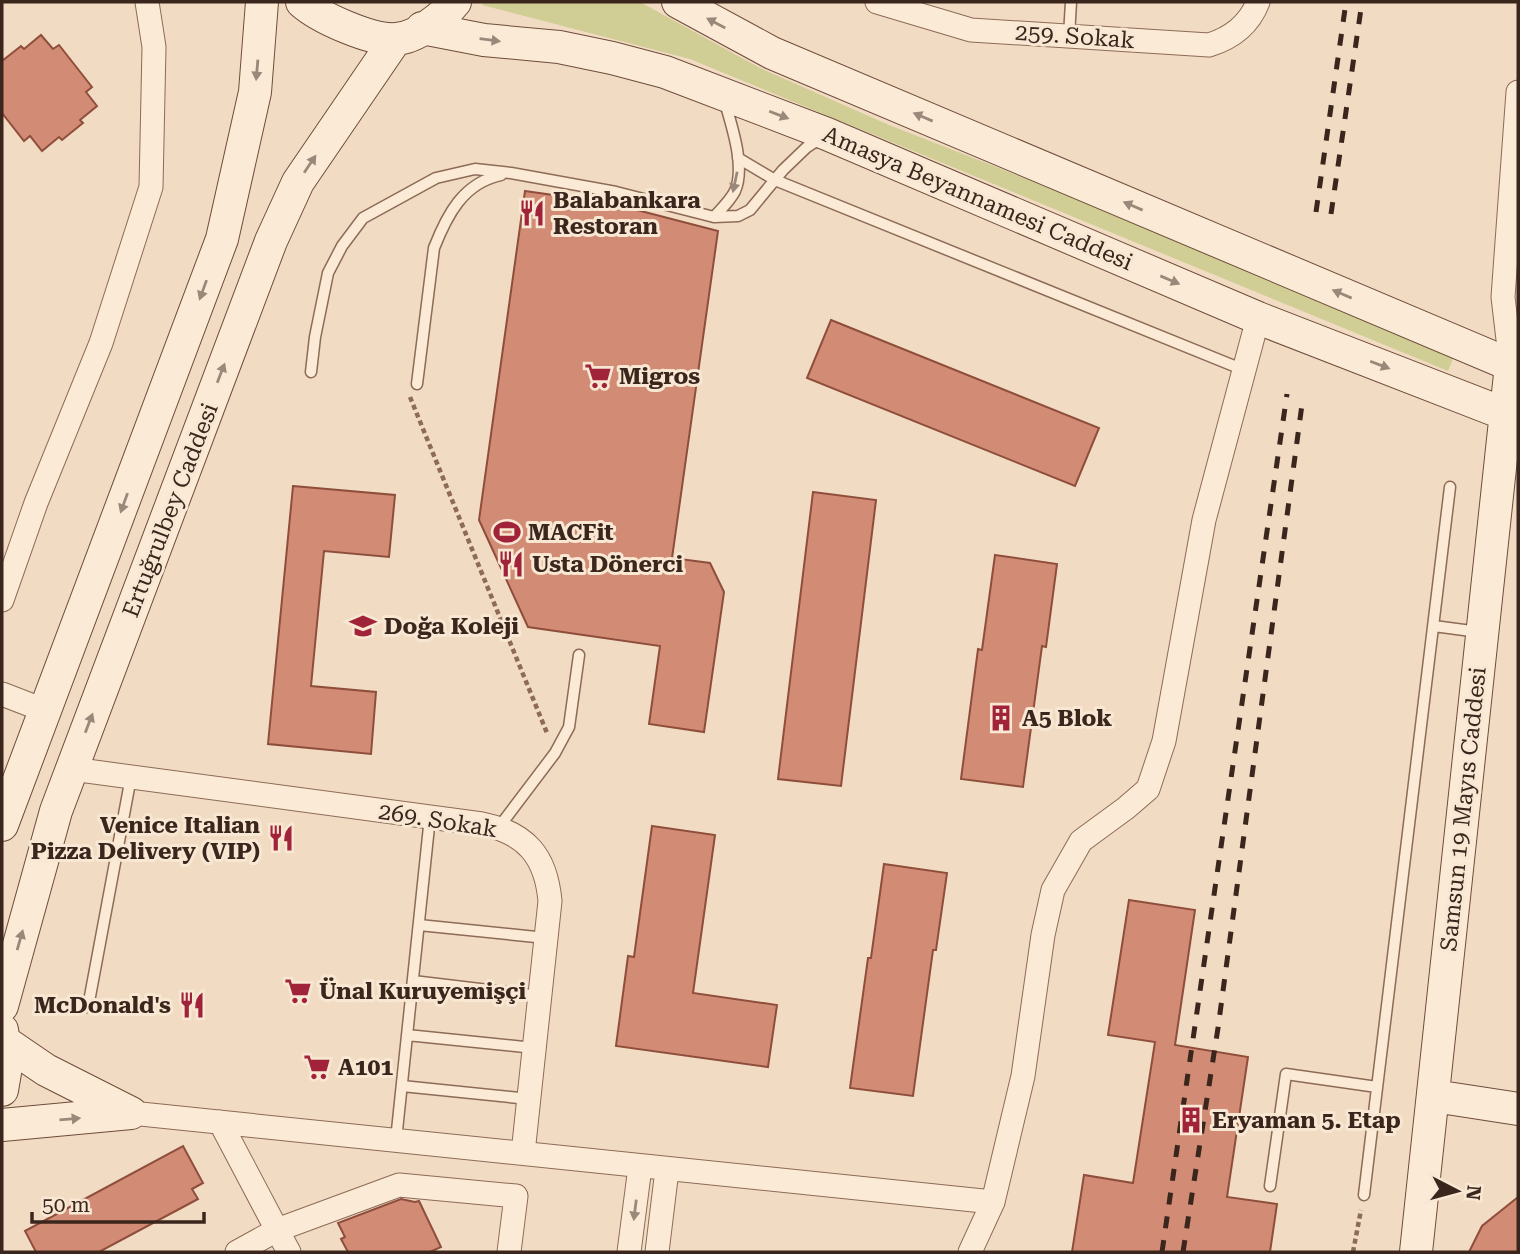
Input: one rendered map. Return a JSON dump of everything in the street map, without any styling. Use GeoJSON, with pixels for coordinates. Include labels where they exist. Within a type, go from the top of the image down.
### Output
{"type":"FeatureCollection","features":[{"type":"Feature","properties":{"kind":"main road","name":"Ertuğrulbey Caddesi"},"geometry":{"type":"LineString","coordinates":[[2,825],[222,239],[255,92],[262,2]]}},
{"type":"Feature","properties":{"kind":"main road","name":"Amasya Beyannamesi Caddesi"},"geometry":{"type":"LineString","coordinates":[[302,2],[345,28],[559,47],[665,72],[828,134],[1258,318],[1512,417]]}},
{"type":"Feature","properties":{"kind":"main road","name":"Ertuğrulbey Caddesi"},"geometry":{"type":"LineString","coordinates":[[2,1006],[56,811],[271,241],[298,182],[409,34],[455,2]]}},
{"type":"Feature","properties":{"kind":"main road"},"geometry":{"type":"LineString","coordinates":[[678,2],[772,53],[1514,367]]}},
{"type":"Feature","properties":{"kind":"main road","name":"Samsun 19 Mayıs Caddesi"},"geometry":{"type":"LineString","coordinates":[[1416,1252],[1480,633],[1512,417],[1514,367]]}},
{"type":"Feature","properties":{"kind":"main road"},"geometry":{"type":"LineString","coordinates":[[2,1090],[7,1060],[3,1036]]}},
{"type":"Feature","properties":{"kind":"main road"},"geometry":{"type":"LineString","coordinates":[[3,1036],[46,1070],[131,1113]]}},
{"type":"Feature","properties":{"kind":"main road"},"geometry":{"type":"LineString","coordinates":[[1434,1096],[1518,1109]]}},
{"type":"Feature","properties":{"kind":"main road"},"geometry":{"type":"LineString","coordinates":[[2,1125],[131,1113]]}},
{"type":"Feature","properties":{"kind":"street"},"geometry":{"type":"LineString","coordinates":[[2,600],[36,503],[101,343],[151,187],[154,47],[148,2]]}},
{"type":"Feature","properties":{"kind":"street","name":"259. Sokak"},"geometry":{"type":"LineString","coordinates":[[877,2],[971,30],[1209,45],[1226,40],[1240,29],[1253,15],[1258,2]]}},
{"type":"Feature","properties":{"kind":"street"},"geometry":{"type":"LineString","coordinates":[[1514,367],[1503,296],[1518,92]]}},
{"type":"Feature","properties":{"kind":"street"},"geometry":{"type":"LineString","coordinates":[[970,1252],[993,1202],[1023,1076],[1042,935],[1053,890],[1081,841],[1148,789],[1164,741],[1204,520],[1258,318]]}},
{"type":"Feature","properties":{"kind":"street"},"geometry":{"type":"LineString","coordinates":[[2,694],[46,711]]}},
{"type":"Feature","properties":{"kind":"street","name":"269. Sokak"},"geometry":{"type":"LineString","coordinates":[[72,769],[499,827],[518,836],[538,857],[548,878],[550,901],[523,1153]]}},
{"type":"Feature","properties":{"kind":"street"},"geometry":{"type":"LineString","coordinates":[[131,1113],[993,1202]]}},
{"type":"Feature","properties":{"kind":"street"},"geometry":{"type":"LineString","coordinates":[[220,1122],[289,1252]]}},
{"type":"Feature","properties":{"kind":"street"},"geometry":{"type":"LineString","coordinates":[[629,1252],[640,1167]]}},
{"type":"Feature","properties":{"kind":"street"},"geometry":{"type":"LineString","coordinates":[[657,1252],[667,1170]]}},
{"type":"Feature","properties":{"kind":"street"},"geometry":{"type":"LineString","coordinates":[[237,1252],[277,1230],[399,1185],[516,1196],[509,1252]]}},
{"type":"Feature","properties":{"kind":"lane"},"geometry":{"type":"LineString","coordinates":[[1069,36],[1071,2]]}},
{"type":"Feature","properties":{"kind":"lane"},"geometry":{"type":"LineString","coordinates":[[715,218],[734,192],[738,180],[734,132],[723,93]]}},
{"type":"Feature","properties":{"kind":"lane"},"geometry":{"type":"LineString","coordinates":[[311,372],[314,337],[328,273],[342,246],[363,218],[395,198],[436,178],[475,169],[511,173],[616,192],[715,218],[738,215],[750,210],[807,147],[828,134]]}},
{"type":"Feature","properties":{"kind":"lane"},"geometry":{"type":"LineString","coordinates":[[738,158],[775,180],[1244,370]]}},
{"type":"Feature","properties":{"kind":"lane"},"geometry":{"type":"LineString","coordinates":[[417,384],[434,248],[443,227],[455,204],[474,186],[493,177],[511,173]]}},
{"type":"Feature","properties":{"kind":"lane"},"geometry":{"type":"LineString","coordinates":[[1364,1195],[1450,487]]}},
{"type":"Feature","properties":{"kind":"lane"},"geometry":{"type":"LineString","coordinates":[[1434,626],[1480,633]]}},
{"type":"Feature","properties":{"kind":"lane"},"geometry":{"type":"LineString","coordinates":[[499,827],[555,753],[569,727],[579,655]]}},
{"type":"Feature","properties":{"kind":"lane"},"geometry":{"type":"LineString","coordinates":[[88,1007],[131,777]]}},
{"type":"Feature","properties":{"kind":"lane"},"geometry":{"type":"LineString","coordinates":[[396,1140],[430,817]]}},
{"type":"Feature","properties":{"kind":"lane"},"geometry":{"type":"LineString","coordinates":[[419,925],[546,938]]}},
{"type":"Feature","properties":{"kind":"lane"},"geometry":{"type":"LineString","coordinates":[[413,981],[540,996]]}},
{"type":"Feature","properties":{"kind":"lane"},"geometry":{"type":"LineString","coordinates":[[407,1035],[534,1048]]}},
{"type":"Feature","properties":{"kind":"lane"},"geometry":{"type":"LineString","coordinates":[[1270,1186],[1286,1074],[1377,1087]]}},
{"type":"Feature","properties":{"kind":"lane"},"geometry":{"type":"LineString","coordinates":[[402,1086],[529,1100]]}},
{"type":"Feature","properties":{"kind":"path"},"geometry":{"type":"LineString","coordinates":[[409,395],[555,753]]}},
{"type":"Feature","properties":{"kind":"path"},"geometry":{"type":"LineString","coordinates":[[1353,1252],[1364,1195]]}},
{"type":"Feature","properties":{"kind":"shaded area"},"geometry":{"type":"Polygon","coordinates":[[[484,2],[640,2],[760,68],[889,125],[1155,229],[1454,356],[1448,371],[690,59],[482,5],[484,2]]]}},
{"type":"Feature","properties":{"kind":"building"},"geometry":{"type":"Polygon","coordinates":[[[41,35],[53,49],[59,45],[92,87],[86,92],[97,106],[80,120],[83,123],[62,140],[59,137],[42,151],[30,136],[24,141],[2,113],[2,61],[21,46],[24,49],[41,35]]]}},
{"type":"Feature","properties":{"kind":"building","name":"Migros"},"geometry":{"type":"Polygon","coordinates":[[[525,191],[610,203],[718,231],[672,558],[710,563],[724,592],[704,732],[649,724],[660,646],[528,627],[479,520],[525,191]]]}},
{"type":"Feature","properties":{"kind":"building"},"geometry":{"type":"Polygon","coordinates":[[[831,320],[1099,428],[1075,486],[807,378],[831,320]]]}},
{"type":"Feature","properties":{"kind":"building"},"geometry":{"type":"Polygon","coordinates":[[[293,486],[395,495],[389,557],[324,551],[311,686],[376,692],[371,754],[268,744],[293,486]]]}},
{"type":"Feature","properties":{"kind":"building"},"geometry":{"type":"Polygon","coordinates":[[[813,492],[876,500],[841,786],[778,779],[813,492]]]}},
{"type":"Feature","properties":{"kind":"building"},"geometry":{"type":"Polygon","coordinates":[[[995,555],[1057,564],[1046,647],[1042,646],[1023,787],[961,779],[978,649],[982,650],[995,555]]]}},
{"type":"Feature","properties":{"kind":"building"},"geometry":{"type":"Polygon","coordinates":[[[652,826],[715,835],[693,993],[777,1005],[768,1067],[616,1046],[628,956],[634,957],[652,826]]]}},
{"type":"Feature","properties":{"kind":"building"},"geometry":{"type":"Polygon","coordinates":[[[884,864],[947,873],[936,950],[933,950],[913,1096],[850,1088],[884,864]]]}},
{"type":"Feature","properties":{"kind":"building"},"geometry":{"type":"Polygon","coordinates":[[[1129,900],[1195,910],[1175,1045],[1248,1057],[1227,1197],[1277,1204],[1270,1252],[1072,1252],[1084,1175],[1133,1183],[1155,1042],[1108,1035],[1129,900]]]}},
{"type":"Feature","properties":{"kind":"building"},"geometry":{"type":"Polygon","coordinates":[[[183,1146],[203,1183],[192,1189],[198,1199],[99,1252],[36,1252],[25,1231],[183,1146]]]}},
{"type":"Feature","properties":{"kind":"building"},"geometry":{"type":"Polygon","coordinates":[[[1518,1197],[1518,1252],[1469,1252],[1482,1226],[1518,1197]]]}},
{"type":"Feature","properties":{"kind":"building"},"geometry":{"type":"Polygon","coordinates":[[[401,1199],[419,1201],[441,1247],[430,1252],[348,1252],[341,1239],[345,1237],[338,1223],[401,1199]]]}},
{"type":"Feature","properties":{"kind":"railway"},"geometry":{"type":"LineString","coordinates":[[1316,212],[1346,2]]}},
{"type":"Feature","properties":{"kind":"railway"},"geometry":{"type":"LineString","coordinates":[[1331,214],[1362,2]]}},
{"type":"Feature","properties":{"kind":"railway"},"geometry":{"type":"LineString","coordinates":[[1162,1252],[1287,394]]}},
{"type":"Feature","properties":{"kind":"railway"},"geometry":{"type":"LineString","coordinates":[[1183,1252],[1218,1028],[1303,397]]}},
{"type":"Feature","properties":{"kind":"place","name":"Balabankara Restoran"},"geometry":{"type":"Point","coordinates":[532,213]}},
{"type":"Feature","properties":{"kind":"place","name":"Migros"},"geometry":{"type":"Point","coordinates":[598,376]}},
{"type":"Feature","properties":{"kind":"place","name":"MACFit"},"geometry":{"type":"Point","coordinates":[507,532]}},
{"type":"Feature","properties":{"kind":"place","name":"Usta Dönerci"},"geometry":{"type":"Point","coordinates":[511,564]}},
{"type":"Feature","properties":{"kind":"place","name":"Doğa Koleji"},"geometry":{"type":"Point","coordinates":[363,626]}},
{"type":"Feature","properties":{"kind":"place","name":"A5 Blok"},"geometry":{"type":"Point","coordinates":[1001,718]}},
{"type":"Feature","properties":{"kind":"place","name":"Venice Italian Pizza Delivery (VIP)"},"geometry":{"type":"Point","coordinates":[281,838]}},
{"type":"Feature","properties":{"kind":"place","name":"Ünal Kuruyemişçi"},"geometry":{"type":"Point","coordinates":[298,991]}},
{"type":"Feature","properties":{"kind":"place","name":"McDonald's"},"geometry":{"type":"Point","coordinates":[192,1005]}},
{"type":"Feature","properties":{"kind":"place","name":"A101"},"geometry":{"type":"Point","coordinates":[317,1067]}},
{"type":"Feature","properties":{"kind":"place","name":"Eryaman 5. Etap"},"geometry":{"type":"Point","coordinates":[1191,1120]}}]}
